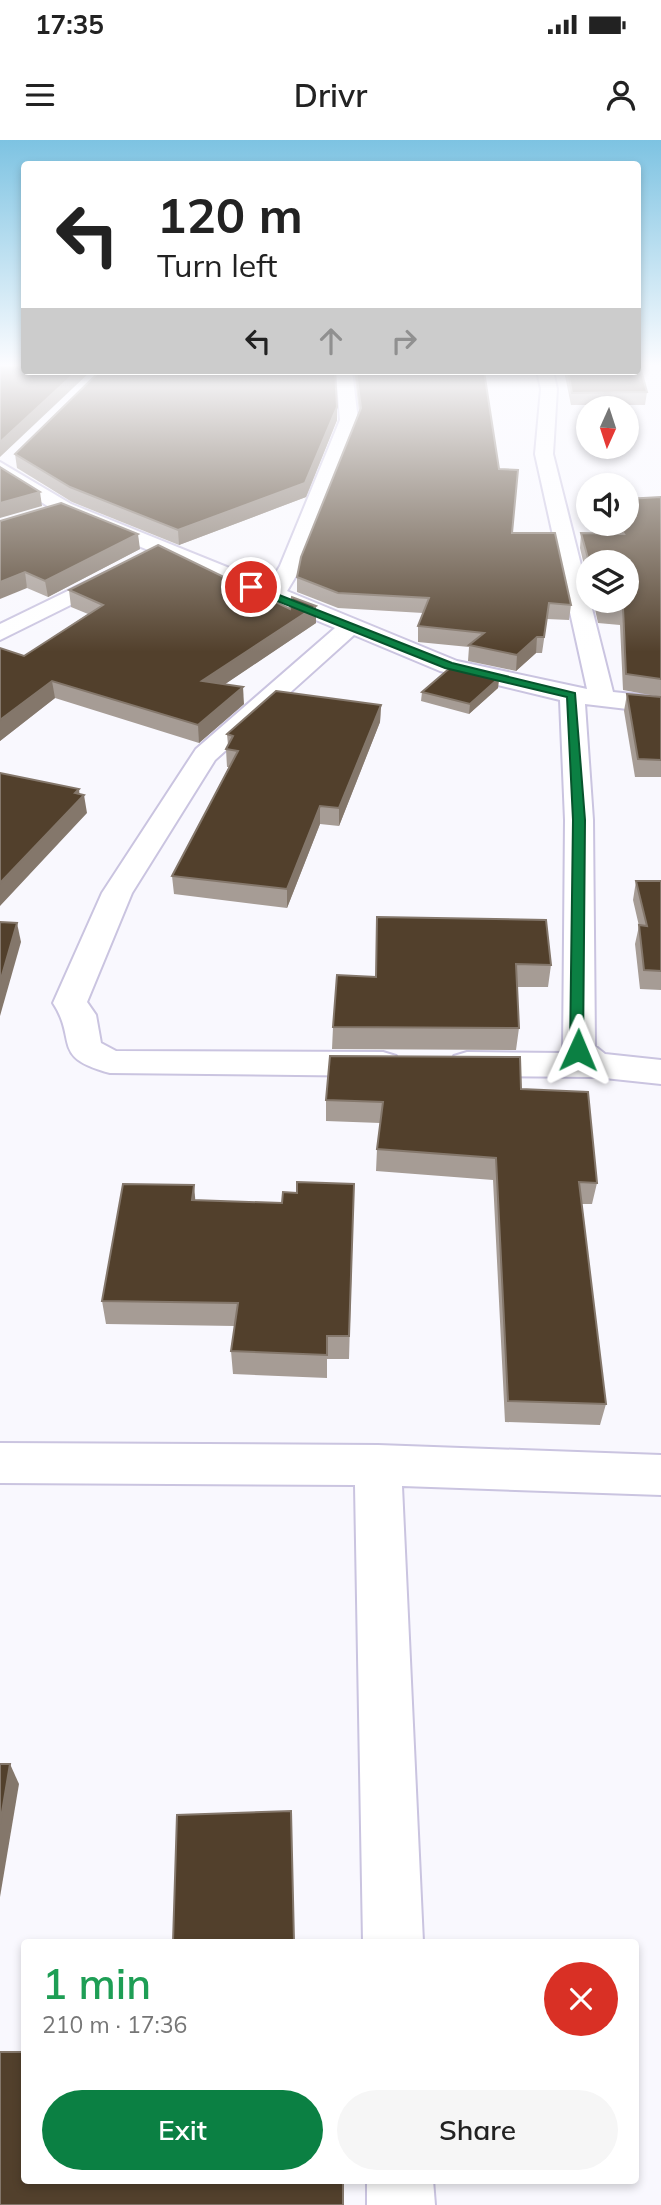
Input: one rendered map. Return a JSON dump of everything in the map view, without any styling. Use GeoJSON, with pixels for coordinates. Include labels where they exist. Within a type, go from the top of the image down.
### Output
{"type":"FeatureCollection","features":[{"type":"Feature","properties":{"kind":"street"},"geometry":{"type":"LineString","coordinates":[[273,596],[291,566],[333,459]]}},
{"type":"Feature","properties":{"kind":"street"},"geometry":{"type":"LineString","coordinates":[[545,459],[587,697],[579,820],[578,1050],[595,1065]]}},
{"type":"Feature","properties":{"kind":"street"},"geometry":{"type":"LineString","coordinates":[[5,466],[64,508],[160,550],[449,666],[587,697],[661,705]]}},
{"type":"Feature","properties":{"kind":"street"},"geometry":{"type":"LineString","coordinates":[[38,516],[64,508]]}},
{"type":"Feature","properties":{"kind":"street"},"geometry":{"type":"LineString","coordinates":[[0,633],[160,550]]}},
{"type":"Feature","properties":{"kind":"street"},"geometry":{"type":"LineString","coordinates":[[351,627],[274,691],[205,755],[117,893],[70,1003],[79,1015],[85,1049],[110,1062],[595,1065],[661,1072]]}},
{"type":"Feature","properties":{"kind":"street"},"geometry":{"type":"LineString","coordinates":[[0,1463],[378,1465],[661,1475]]}},
{"type":"Feature","properties":{"kind":"street"},"geometry":{"type":"LineString","coordinates":[[378,1465],[393,1939]]}},
{"type":"Feature","properties":{"kind":"street"},"geometry":{"type":"LineString","coordinates":[[400,2184],[401,2205]]}},
{"type":"Feature","properties":{"kind":"building"},"geometry":{"type":"Polygon","coordinates":[[[24,459],[315,459],[305,483],[178,530],[70,487],[24,459]]]}},
{"type":"Feature","properties":{"kind":"building"},"geometry":{"type":"Polygon","coordinates":[[[340,459],[498,459],[499,469],[518,470],[512,533],[555,533],[571,605],[549,603],[544,637],[537,637],[517,655],[469,645],[484,633],[418,626],[429,598],[338,593],[297,577],[301,557],[340,459]]]}},
{"type":"Feature","properties":{"kind":"building"},"geometry":{"type":"Polygon","coordinates":[[[0,467],[40,492],[0,503],[0,467]]]}},
{"type":"Feature","properties":{"kind":"building"},"geometry":{"type":"Polygon","coordinates":[[[661,497],[661,679],[626,674],[623,613],[639,613],[639,550],[586,550],[582,536],[639,536],[639,498],[661,497]]]}},
{"type":"Feature","properties":{"kind":"building"},"geometry":{"type":"Polygon","coordinates":[[[61,503],[138,534],[45,581],[25,572],[0,582],[0,521],[61,503]]]}},
{"type":"Feature","properties":{"kind":"building"},"geometry":{"type":"Polygon","coordinates":[[[158,545],[290,609],[292,597],[316,606],[202,681],[243,687],[198,725],[52,681],[0,720],[0,648],[24,656],[103,605],[69,590],[158,545]]]}},
{"type":"Feature","properties":{"kind":"building"},"geometry":{"type":"Polygon","coordinates":[[[451,667],[499,678],[470,704],[422,692],[451,667]]]}},
{"type":"Feature","properties":{"kind":"building"},"geometry":{"type":"Polygon","coordinates":[[[276,691],[381,705],[339,808],[320,806],[287,889],[172,876],[238,751],[226,749],[233,736],[227,734],[276,691]]]}},
{"type":"Feature","properties":{"kind":"building"},"geometry":{"type":"Polygon","coordinates":[[[627,694],[661,697],[661,760],[638,759],[627,694]]]}},
{"type":"Feature","properties":{"kind":"building"},"geometry":{"type":"Polygon","coordinates":[[[0,773],[79,789],[75,793],[84,795],[0,883],[0,773]]]}},
{"type":"Feature","properties":{"kind":"building"},"geometry":{"type":"Polygon","coordinates":[[[636,881],[661,881],[661,971],[644,970],[639,925],[647,926],[636,881]]]}},
{"type":"Feature","properties":{"kind":"building"},"geometry":{"type":"Polygon","coordinates":[[[377,917],[546,920],[551,965],[516,964],[519,1028],[333,1027],[337,975],[376,977],[377,917]]]}},
{"type":"Feature","properties":{"kind":"building"},"geometry":{"type":"Polygon","coordinates":[[[0,922],[17,923],[0,982],[0,922]]]}},
{"type":"Feature","properties":{"kind":"building"},"geometry":{"type":"Polygon","coordinates":[[[330,1056],[520,1057],[521,1089],[588,1092],[597,1183],[579,1182],[606,1404],[508,1401],[496,1158],[377,1149],[383,1102],[326,1100],[330,1056]]]}},
{"type":"Feature","properties":{"kind":"building"},"geometry":{"type":"Polygon","coordinates":[[[297,1182],[354,1184],[349,1336],[327,1336],[327,1355],[231,1351],[238,1303],[102,1301],[123,1184],[194,1185],[192,1200],[282,1203],[283,1192],[297,1193],[297,1182]]]}},
{"type":"Feature","properties":{"kind":"building"},"geometry":{"type":"Polygon","coordinates":[[[0,1764],[10,1764],[0,1824],[0,1764]]]}},
{"type":"Feature","properties":{"kind":"building"},"geometry":{"type":"Polygon","coordinates":[[[291,1811],[294,1939],[173,1939],[177,1815],[291,1811]]]}},
{"type":"Feature","properties":{"kind":"building"},"geometry":{"type":"Polygon","coordinates":[[[0,2052],[21,2052],[21,2184],[343,2184],[343,2205],[0,2205],[0,2052]]]}},
{"type":"Feature","properties":{"kind":"route"},"geometry":{"type":"LineString","coordinates":[[251,587],[449,666],[572,695],[579,820],[578,1050]]}}]}
